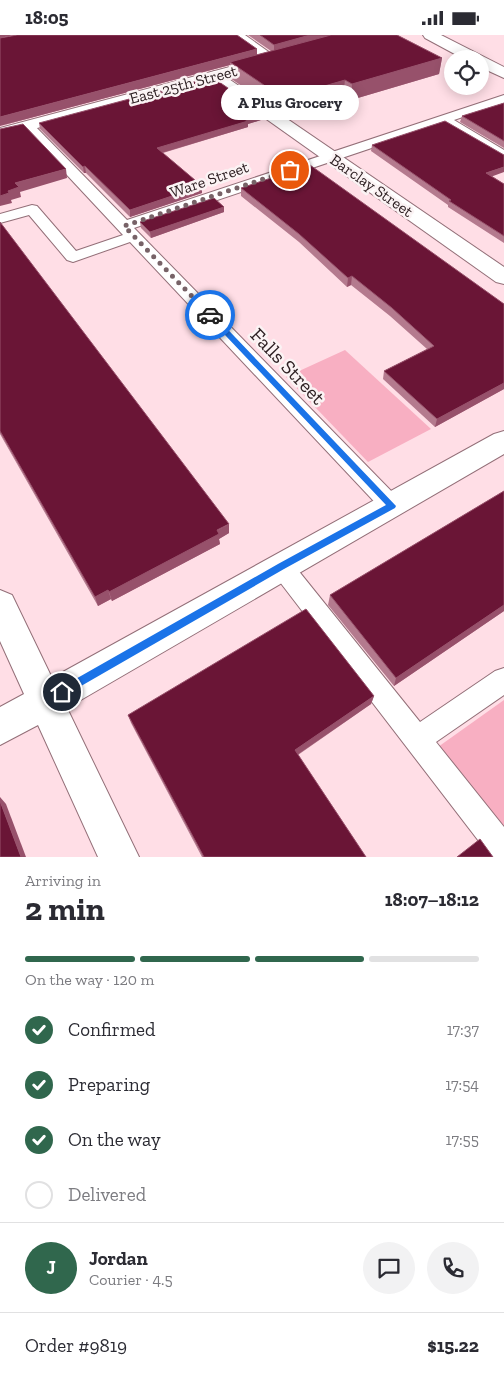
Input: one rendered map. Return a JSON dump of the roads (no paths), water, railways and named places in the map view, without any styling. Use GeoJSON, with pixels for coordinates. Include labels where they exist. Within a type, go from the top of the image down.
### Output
{"type":"FeatureCollection","features":[{"type":"Feature","properties":{"kind":"street"},"geometry":{"type":"LineString","coordinates":[[236,35],[272,60]]}},
{"type":"Feature","properties":{"kind":"street"},"geometry":{"type":"LineString","coordinates":[[430,35],[459,50]]}},
{"type":"Feature","properties":{"kind":"street","name":"East 25th Street"},"geometry":{"type":"LineString","coordinates":[[0,133],[290,55]]}},
{"type":"Feature","properties":{"kind":"street"},"geometry":{"type":"LineString","coordinates":[[489,65],[502,70]]}},
{"type":"Feature","properties":{"kind":"street","name":"Barclay Street"},"geometry":{"type":"LineString","coordinates":[[215,76],[504,277]]}},
{"type":"Feature","properties":{"kind":"street"},"geometry":{"type":"LineString","coordinates":[[0,727],[504,441]]}},
{"type":"Feature","properties":{"kind":"street"},"geometry":{"type":"LineString","coordinates":[[0,605],[119,857]]}},
{"type":"Feature","properties":{"kind":"lane","name":"Ware Street"},"geometry":{"type":"LineString","coordinates":[[0,219],[32,209],[73,257],[129,231],[330,156],[504,99]]}},
{"type":"Feature","properties":{"kind":"lane"},"geometry":{"type":"LineString","coordinates":[[444,119],[504,155]]}},
{"type":"Feature","properties":{"kind":"lane","name":"Falls Street"},"geometry":{"type":"LineString","coordinates":[[28,126],[392,506]]}},
{"type":"Feature","properties":{"kind":"lane"},"geometry":{"type":"LineString","coordinates":[[281,566],[504,850]]}},
{"type":"Feature","properties":{"kind":"lane"},"geometry":{"type":"LineString","coordinates":[[418,739],[504,680]]}},
{"type":"Feature","properties":{"kind":"place","name":"A Plus Grocery"},"geometry":{"type":"Point","coordinates":[290,170]}}]}
